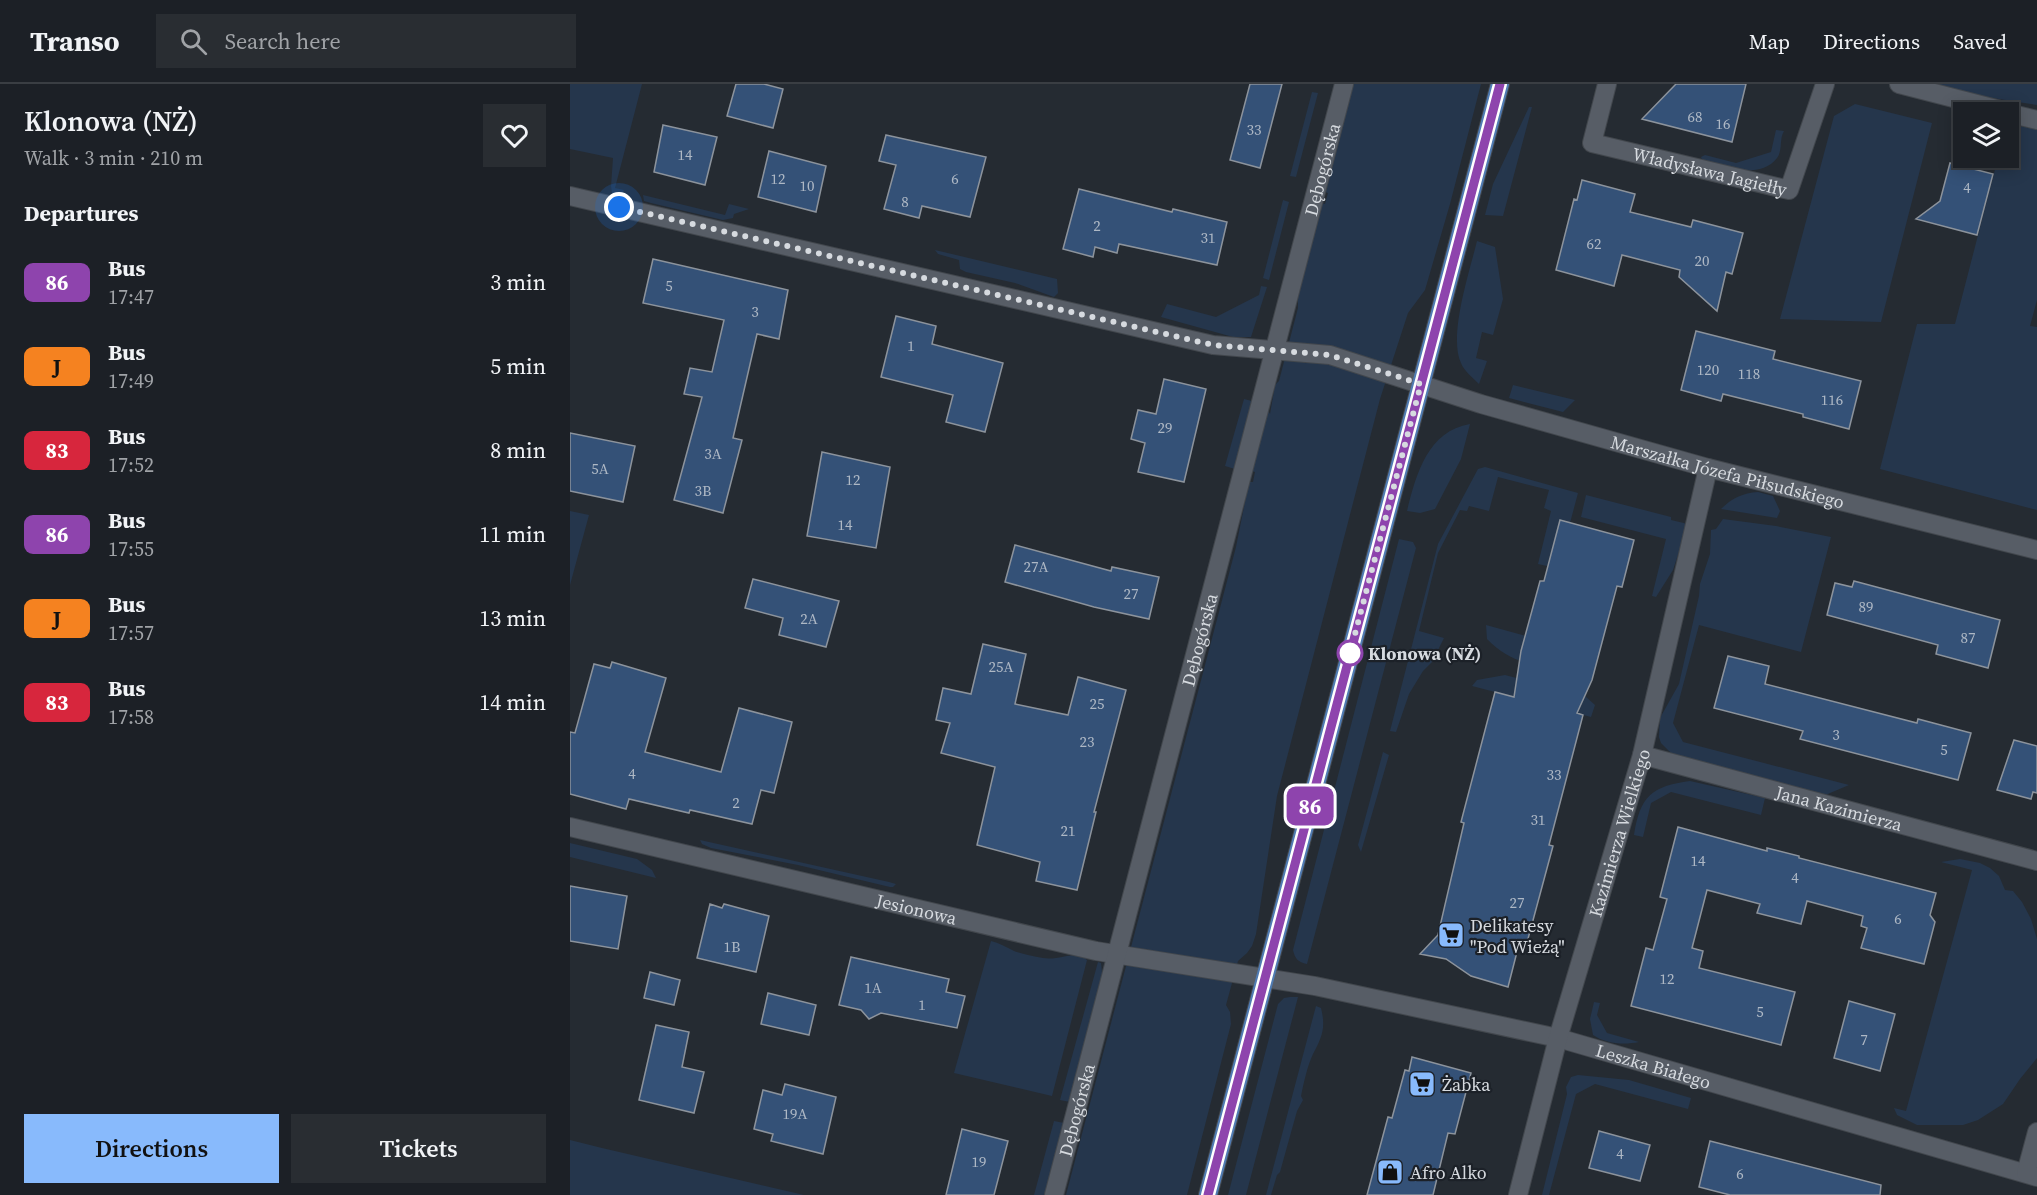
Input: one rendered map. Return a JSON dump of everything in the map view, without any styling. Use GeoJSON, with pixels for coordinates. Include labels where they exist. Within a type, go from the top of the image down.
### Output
{"type":"FeatureCollection","features":[{"type":"Feature","properties":{"kind":"main road"},"geometry":{"type":"LineString","coordinates":[[1208,1195],[1500,84]]}},
{"type":"Feature","properties":{"kind":"street","name":"Dębogórska"},"geometry":{"type":"LineString","coordinates":[[1054,1195],[1344,84]]}},
{"type":"Feature","properties":{"kind":"street","name":"Władysława Jagiełły"},"geometry":{"type":"LineString","coordinates":[[1607,84],[1592,143],[1789,190],[1825,84]]}},
{"type":"Feature","properties":{"kind":"street"},"geometry":{"type":"LineString","coordinates":[[1899,84],[1967,102]]}},
{"type":"Feature","properties":{"kind":"street"},"geometry":{"type":"LineString","coordinates":[[2019,116],[2037,120]]}},
{"type":"Feature","properties":{"kind":"street","name":"Marszałka Józefa Piłsudskiego"},"geometry":{"type":"LineString","coordinates":[[570,196],[1213,345],[1330,355],[1481,404],[1708,468],[2037,550]]}},
{"type":"Feature","properties":{"kind":"street","name":"Kazimierza Wielkiego"},"geometry":{"type":"LineString","coordinates":[[1518,1195],[1558,1038],[1642,755],[1708,468]]}},
{"type":"Feature","properties":{"kind":"street","name":"Jana Kazimierza"},"geometry":{"type":"LineString","coordinates":[[1642,755],[2037,861]]}},
{"type":"Feature","properties":{"kind":"street","name":"Jesionowa"},"geometry":{"type":"LineString","coordinates":[[570,827],[1096,951],[1265,978]]}},
{"type":"Feature","properties":{"kind":"street","name":"Leszka Białego"},"geometry":{"type":"LineString","coordinates":[[1265,978],[1325,988],[1558,1038],[2032,1175]]}},
{"type":"Feature","properties":{"kind":"street"},"geometry":{"type":"LineString","coordinates":[[2032,1175],[2037,1132]]}},
{"type":"Feature","properties":{"kind":"shaded area"},"geometry":{"type":"Polygon","coordinates":[[[570,84],[642,84],[615,188],[624,190],[621,196],[612,193],[613,158],[570,149],[570,84]]]}},
{"type":"Feature","properties":{"kind":"shaded area"},"geometry":{"type":"Polygon","coordinates":[[[1353,84],[1481,84],[1425,290],[1408,313],[1380,399],[1277,796],[1256,934],[1252,946],[1238,961],[1226,1005],[1230,1012],[1231,1024],[1187,1195],[1066,1195],[1236,547],[1249,482],[1253,482],[1255,472],[1252,471],[1267,409],[1270,414],[1275,385],[1279,381],[1298,308],[1298,295],[1322,203],[1325,204],[1328,193],[1324,192],[1353,84]]]}},
{"type":"Feature","properties":{"kind":"shaded area"},"geometry":{"type":"Polygon","coordinates":[[[1937,84],[2037,84],[2037,105],[2019,102],[1967,94],[1937,84]]]}},
{"type":"Feature","properties":{"kind":"shaded area"},"geometry":{"type":"Polygon","coordinates":[[[1312,92],[1318,93],[1296,177],[1290,176],[1312,92]]]}},
{"type":"Feature","properties":{"kind":"shaded area"},"geometry":{"type":"Polygon","coordinates":[[[1855,104],[1932,123],[1881,322],[1780,319],[1834,116],[1855,104]]]}},
{"type":"Feature","properties":{"kind":"shaded area"},"geometry":{"type":"Polygon","coordinates":[[[1529,107],[1532,107],[1503,216],[1485,215],[1493,184],[1529,107]]]}},
{"type":"Feature","properties":{"kind":"shaded area"},"geometry":{"type":"Polygon","coordinates":[[[2019,126],[2037,129],[2037,300],[2030,326],[2037,327],[2037,510],[1880,469],[1917,324],[1955,324],[1995,168],[2019,168],[2019,126]]]}},
{"type":"Feature","properties":{"kind":"shaded area"},"geometry":{"type":"Polygon","coordinates":[[[1776,130],[1784,131],[1779,155],[1770,165],[1761,169],[1731,169],[1703,162],[1701,157],[1705,155],[1736,163],[1771,152],[1776,130]]]}},
{"type":"Feature","properties":{"kind":"shaded area"},"geometry":{"type":"Polygon","coordinates":[[[643,195],[725,215],[729,204],[749,209],[734,214],[733,218],[723,220],[644,201],[643,195]]]}},
{"type":"Feature","properties":{"kind":"shaded area"},"geometry":{"type":"Polygon","coordinates":[[[1283,200],[1289,202],[1269,280],[1263,278],[1283,200]]]}},
{"type":"Feature","properties":{"kind":"shaded area"},"geometry":{"type":"Polygon","coordinates":[[[1477,241],[1495,247],[1503,299],[1493,335],[1482,332],[1476,358],[1487,361],[1479,384],[1466,372],[1461,363],[1457,337],[1465,285],[1477,241]]]}},
{"type":"Feature","properties":{"kind":"shaded area"},"geometry":{"type":"Polygon","coordinates":[[[935,250],[1057,279],[1058,293],[1054,297],[1015,283],[966,272],[960,269],[959,260],[938,254],[935,250]]]}},
{"type":"Feature","properties":{"kind":"shaded area"},"geometry":{"type":"Polygon","coordinates":[[[1261,286],[1267,287],[1251,337],[1233,337],[1161,317],[1167,304],[1216,317],[1259,295],[1261,286]]]}},
{"type":"Feature","properties":{"kind":"shaded area"},"geometry":{"type":"Polygon","coordinates":[[[1513,385],[1575,400],[1563,412],[1509,398],[1513,385]]]}},
{"type":"Feature","properties":{"kind":"shaded area"},"geometry":{"type":"Polygon","coordinates":[[[1244,399],[1252,401],[1235,469],[1225,466],[1244,399]]]}},
{"type":"Feature","properties":{"kind":"shaded area"},"geometry":{"type":"Polygon","coordinates":[[[1470,424],[1461,459],[1435,509],[1420,513],[1407,511],[1426,456],[1444,435],[1470,424]]]}},
{"type":"Feature","properties":{"kind":"shaded area"},"geometry":{"type":"Polygon","coordinates":[[[1485,467],[1578,493],[1570,523],[1560,521],[1547,566],[1538,564],[1551,511],[1544,508],[1549,490],[1498,477],[1489,511],[1469,506],[1467,511],[1460,510],[1438,553],[1419,631],[1444,638],[1432,662],[1423,671],[1409,694],[1396,732],[1390,731],[1438,544],[1478,469],[1485,467]]]}},
{"type":"Feature","properties":{"kind":"shaded area"},"geometry":{"type":"Polygon","coordinates":[[[1758,492],[1773,496],[1780,511],[1777,518],[1721,509],[1738,497],[1758,492]]]}},
{"type":"Feature","properties":{"kind":"shaded area"},"geometry":{"type":"Polygon","coordinates":[[[1586,495],[1671,517],[1671,520],[1688,524],[1673,570],[1656,597],[1652,596],[1666,539],[1581,517],[1586,495]]]}},
{"type":"Feature","properties":{"kind":"shaded area"},"geometry":{"type":"Polygon","coordinates":[[[570,511],[589,515],[570,585],[570,511]]]}},
{"type":"Feature","properties":{"kind":"shaded area"},"geometry":{"type":"Polygon","coordinates":[[[1723,519],[1776,526],[1831,537],[1801,652],[1699,625],[1673,723],[1683,742],[1849,785],[1823,796],[1675,757],[1661,743],[1660,718],[1679,684],[1700,584],[1710,554],[1711,530],[1716,529],[1723,519]]]}},
{"type":"Feature","properties":{"kind":"shaded area"},"geometry":{"type":"Polygon","coordinates":[[[1399,539],[1413,542],[1416,548],[1307,964],[1297,960],[1293,950],[1399,539]]]}},
{"type":"Feature","properties":{"kind":"shaded area"},"geometry":{"type":"Polygon","coordinates":[[[1486,625],[1526,636],[1528,663],[1511,657],[1487,639],[1486,625]]]}},
{"type":"Feature","properties":{"kind":"shaded area"},"geometry":{"type":"Polygon","coordinates":[[[1505,675],[1585,696],[1595,705],[1591,717],[1472,686],[1477,680],[1505,675]]]}},
{"type":"Feature","properties":{"kind":"shaded area"},"geometry":{"type":"Polygon","coordinates":[[[1383,752],[1389,755],[1361,852],[1358,845],[1383,752]]]}},
{"type":"Feature","properties":{"kind":"shaded area"},"geometry":{"type":"Polygon","coordinates":[[[1690,781],[1765,798],[1761,815],[1671,792],[1651,803],[1643,837],[1634,835],[1640,811],[1650,795],[1666,786],[1690,781]]]}},
{"type":"Feature","properties":{"kind":"shaded area"},"geometry":{"type":"Polygon","coordinates":[[[700,840],[896,884],[890,887],[798,865],[711,848],[702,844],[700,840]]]}},
{"type":"Feature","properties":{"kind":"shaded area"},"geometry":{"type":"Polygon","coordinates":[[[570,843],[637,859],[652,870],[656,878],[570,857],[570,843]]]}},
{"type":"Feature","properties":{"kind":"shaded area"},"geometry":{"type":"Polygon","coordinates":[[[1960,859],[1980,863],[1990,868],[1999,876],[2005,890],[2013,891],[2022,902],[2031,919],[2037,939],[2037,1058],[2003,1104],[1978,1120],[1963,1125],[1917,1125],[1897,1115],[1894,1108],[1906,1111],[1972,870],[1941,862],[1960,859]]]}},
{"type":"Feature","properties":{"kind":"shaded area"},"geometry":{"type":"Polygon","coordinates":[[[991,941],[1017,952],[1043,958],[1081,955],[1087,960],[1052,1096],[954,1073],[991,941]]]}},
{"type":"Feature","properties":{"kind":"shaded area"},"geometry":{"type":"Polygon","coordinates":[[[1098,962],[1101,963],[1102,972],[1105,973],[1070,1102],[1060,1100],[1098,962]]]}},
{"type":"Feature","properties":{"kind":"shaded area"},"geometry":{"type":"Polygon","coordinates":[[[1298,997],[1246,1195],[1228,1195],[1278,1004],[1284,998],[1298,997]]]}},
{"type":"Feature","properties":{"kind":"shaded area"},"geometry":{"type":"Polygon","coordinates":[[[1594,1002],[1600,1003],[1597,1015],[1607,1033],[1639,1042],[1615,1043],[1593,1035],[1590,1019],[1594,1002]]]}},
{"type":"Feature","properties":{"kind":"shaded area"},"geometry":{"type":"Polygon","coordinates":[[[1316,1006],[1321,1008],[1322,1032],[1307,1069],[1301,1096],[1303,1100],[1297,1111],[1280,1172],[1271,1195],[1266,1195],[1316,1006]]]}},
{"type":"Feature","properties":{"kind":"shaded area"},"geometry":{"type":"Polygon","coordinates":[[[1578,1075],[1629,1080],[1691,1098],[1688,1109],[1595,1084],[1576,1094],[1549,1195],[1542,1195],[1567,1094],[1566,1087],[1571,1077],[1578,1075]]]}},
{"type":"Feature","properties":{"kind":"shaded area"},"geometry":{"type":"Polygon","coordinates":[[[1054,1121],[1064,1123],[1048,1195],[1034,1195],[1054,1121]]]}},
{"type":"Feature","properties":{"kind":"shaded area"},"geometry":{"type":"Polygon","coordinates":[[[570,1140],[602,1148],[804,1195],[570,1195],[570,1140]]]}},
{"type":"Feature","properties":{"kind":"building"},"geometry":{"type":"Polygon","coordinates":[[[736,84],[764,84],[783,89],[773,128],[727,116],[736,84]]]}},
{"type":"Feature","properties":{"kind":"building"},"geometry":{"type":"Polygon","coordinates":[[[1250,84],[1282,84],[1260,168],[1230,160],[1250,84]]]}},
{"type":"Feature","properties":{"kind":"building"},"geometry":{"type":"Polygon","coordinates":[[[1676,84],[1746,84],[1732,142],[1642,119],[1676,84]]]}},
{"type":"Feature","properties":{"kind":"building"},"geometry":{"type":"Polygon","coordinates":[[[663,125],[717,137],[705,185],[654,172],[663,125]]]}},
{"type":"Feature","properties":{"kind":"building"},"geometry":{"type":"Polygon","coordinates":[[[886,135],[986,157],[970,217],[922,206],[919,218],[884,209],[896,165],[879,161],[886,135]]]}},
{"type":"Feature","properties":{"kind":"building"},"geometry":{"type":"Polygon","coordinates":[[[769,151],[826,166],[816,212],[758,197],[769,151]]]}},
{"type":"Feature","properties":{"kind":"building"},"geometry":{"type":"Polygon","coordinates":[[[1950,163],[1953,164],[1953,168],[1970,168],[1993,174],[1977,235],[1916,219],[1940,201],[1950,163]]]}},
{"type":"Feature","properties":{"kind":"building"},"geometry":{"type":"Polygon","coordinates":[[[1582,180],[1635,194],[1630,212],[1691,227],[1693,220],[1743,233],[1732,274],[1726,272],[1717,311],[1679,277],[1680,270],[1622,255],[1614,286],[1556,270],[1574,199],[1577,200],[1582,180]]]}},
{"type":"Feature","properties":{"kind":"building"},"geometry":{"type":"Polygon","coordinates":[[[1079,189],[1172,212],[1173,209],[1227,222],[1217,265],[1119,244],[1117,253],[1095,247],[1093,257],[1063,249],[1079,189]]]}},
{"type":"Feature","properties":{"kind":"building"},"geometry":{"type":"Polygon","coordinates":[[[653,259],[788,290],[779,339],[757,334],[733,438],[742,440],[723,513],[674,500],[702,397],[684,394],[690,368],[712,372],[724,320],[643,303],[653,259]]]}},
{"type":"Feature","properties":{"kind":"building"},"geometry":{"type":"Polygon","coordinates":[[[896,316],[936,326],[932,344],[1003,363],[985,432],[946,422],[953,395],[881,377],[896,316]]]}},
{"type":"Feature","properties":{"kind":"building"},"geometry":{"type":"Polygon","coordinates":[[[1696,331],[1775,351],[1773,359],[1861,381],[1849,429],[1803,417],[1803,414],[1723,394],[1721,401],[1681,390],[1696,331]]]}},
{"type":"Feature","properties":{"kind":"building"},"geometry":{"type":"Polygon","coordinates":[[[1164,379],[1206,389],[1184,482],[1138,472],[1145,443],[1131,439],[1138,410],[1156,414],[1164,379]]]}},
{"type":"Feature","properties":{"kind":"building"},"geometry":{"type":"Polygon","coordinates":[[[570,433],[635,446],[623,502],[570,491],[570,433]]]}},
{"type":"Feature","properties":{"kind":"building"},"geometry":{"type":"Polygon","coordinates":[[[822,452],[890,467],[876,548],[807,536],[822,452]]]}},
{"type":"Feature","properties":{"kind":"building"},"geometry":{"type":"Polygon","coordinates":[[[1560,520],[1634,540],[1622,587],[1617,586],[1592,680],[1577,713],[1583,715],[1549,845],[1553,846],[1525,950],[1518,948],[1508,987],[1471,976],[1446,959],[1420,954],[1438,935],[1464,823],[1461,822],[1495,692],[1514,697],[1521,651],[1540,581],[1544,581],[1560,520]]]}},
{"type":"Feature","properties":{"kind":"building"},"geometry":{"type":"Polygon","coordinates":[[[1015,545],[1111,571],[1112,567],[1159,577],[1149,619],[1094,607],[1005,582],[1015,545]]]}},
{"type":"Feature","properties":{"kind":"building"},"geometry":{"type":"Polygon","coordinates":[[[753,579],[839,601],[826,647],[779,635],[783,618],[745,608],[753,579]]]}},
{"type":"Feature","properties":{"kind":"building"},"geometry":{"type":"Polygon","coordinates":[[[1854,581],[2000,620],[1988,668],[1936,654],[1938,645],[1827,615],[1835,583],[1852,587],[1854,581]]]}},
{"type":"Feature","properties":{"kind":"building"},"geometry":{"type":"Polygon","coordinates":[[[983,644],[1026,654],[1015,704],[1068,715],[1078,677],[1126,690],[1094,812],[1096,812],[1077,890],[1036,881],[1040,862],[977,845],[995,767],[941,753],[950,723],[936,720],[943,688],[971,694],[983,644]]]}},
{"type":"Feature","properties":{"kind":"building"},"geometry":{"type":"Polygon","coordinates":[[[1728,656],[1769,666],[1765,684],[1917,723],[1918,719],[1971,733],[1958,780],[1800,739],[1803,731],[1714,708],[1728,656]]]}},
{"type":"Feature","properties":{"kind":"building"},"geometry":{"type":"Polygon","coordinates":[[[612,662],[666,678],[645,752],[721,772],[739,708],[792,722],[774,793],[761,790],[752,824],[629,799],[626,809],[570,794],[570,732],[575,733],[594,664],[610,668],[612,662]]]}},
{"type":"Feature","properties":{"kind":"building"},"geometry":{"type":"Polygon","coordinates":[[[2014,740],[2037,746],[2037,793],[2033,792],[2031,799],[1997,790],[2014,740]]]}},
{"type":"Feature","properties":{"kind":"building"},"geometry":{"type":"Polygon","coordinates":[[[1678,827],[1767,851],[1767,848],[1799,856],[1799,858],[1936,893],[1930,915],[1935,922],[1924,964],[1861,948],[1867,928],[1861,926],[1863,916],[1807,901],[1801,924],[1757,913],[1760,904],[1707,890],[1692,948],[1703,951],[1699,968],[1795,992],[1781,1045],[1631,1006],[1646,948],[1653,950],[1667,899],[1660,897],[1678,827]]]}},
{"type":"Feature","properties":{"kind":"building"},"geometry":{"type":"Polygon","coordinates":[[[570,886],[627,896],[618,949],[570,941],[570,886]]]}},
{"type":"Feature","properties":{"kind":"building"},"geometry":{"type":"Polygon","coordinates":[[[710,904],[722,908],[724,904],[769,916],[756,972],[697,958],[710,904]]]}},
{"type":"Feature","properties":{"kind":"building"},"geometry":{"type":"Polygon","coordinates":[[[851,957],[949,979],[946,992],[965,996],[957,1028],[881,1013],[869,1019],[861,1010],[839,1005],[851,957]]]}},
{"type":"Feature","properties":{"kind":"building"},"geometry":{"type":"Polygon","coordinates":[[[650,972],[680,980],[674,1005],[644,998],[650,972]]]}},
{"type":"Feature","properties":{"kind":"building"},"geometry":{"type":"Polygon","coordinates":[[[768,993],[816,1005],[809,1035],[761,1024],[768,993]]]}},
{"type":"Feature","properties":{"kind":"building"},"geometry":{"type":"Polygon","coordinates":[[[1849,1001],[1895,1014],[1880,1071],[1834,1058],[1849,1001]]]}},
{"type":"Feature","properties":{"kind":"building"},"geometry":{"type":"Polygon","coordinates":[[[656,1025],[689,1032],[682,1067],[704,1072],[694,1113],[639,1100],[656,1025]]]}},
{"type":"Feature","properties":{"kind":"building"},"geometry":{"type":"Polygon","coordinates":[[[1412,1057],[1471,1073],[1455,1134],[1448,1133],[1433,1195],[1367,1195],[1388,1117],[1392,1118],[1405,1070],[1409,1071],[1412,1057]]]}},
{"type":"Feature","properties":{"kind":"building"},"geometry":{"type":"Polygon","coordinates":[[[785,1084],[836,1097],[823,1154],[771,1141],[773,1134],[754,1129],[763,1090],[782,1095],[785,1084]]]}},
{"type":"Feature","properties":{"kind":"building"},"geometry":{"type":"Polygon","coordinates":[[[962,1129],[1008,1141],[994,1195],[946,1195],[962,1129]]]}},
{"type":"Feature","properties":{"kind":"building"},"geometry":{"type":"Polygon","coordinates":[[[1599,1131],[1650,1145],[1640,1181],[1589,1168],[1599,1131]]]}},
{"type":"Feature","properties":{"kind":"building"},"geometry":{"type":"Polygon","coordinates":[[[1710,1141],[1881,1185],[1880,1195],[1730,1195],[1699,1187],[1710,1141]]]}},
{"type":"Feature","properties":{"kind":"bus line","name":"86"},"geometry":{"type":"LineString","coordinates":[[1208,1195],[1500,84]]}},
{"type":"Feature","properties":{"kind":"place","name":"Klonowa (NŻ)"},"geometry":{"type":"Point","coordinates":[1350,653]}},
{"type":"Feature","properties":{"kind":"place","name":"Delikatesy \"Pod Wieżą\""},"geometry":{"type":"Point","coordinates":[1451,935]}},
{"type":"Feature","properties":{"kind":"place","name":"Żabka"},"geometry":{"type":"Point","coordinates":[1422,1084]}},
{"type":"Feature","properties":{"kind":"place","name":"Afro Alko"},"geometry":{"type":"Point","coordinates":[1390,1172]}},
{"type":"Feature","properties":{"kind":"route"},"geometry":{"type":"LineString","coordinates":[[619,207],[1213,345],[1330,355],[1421,384],[1350,653]]}}]}
